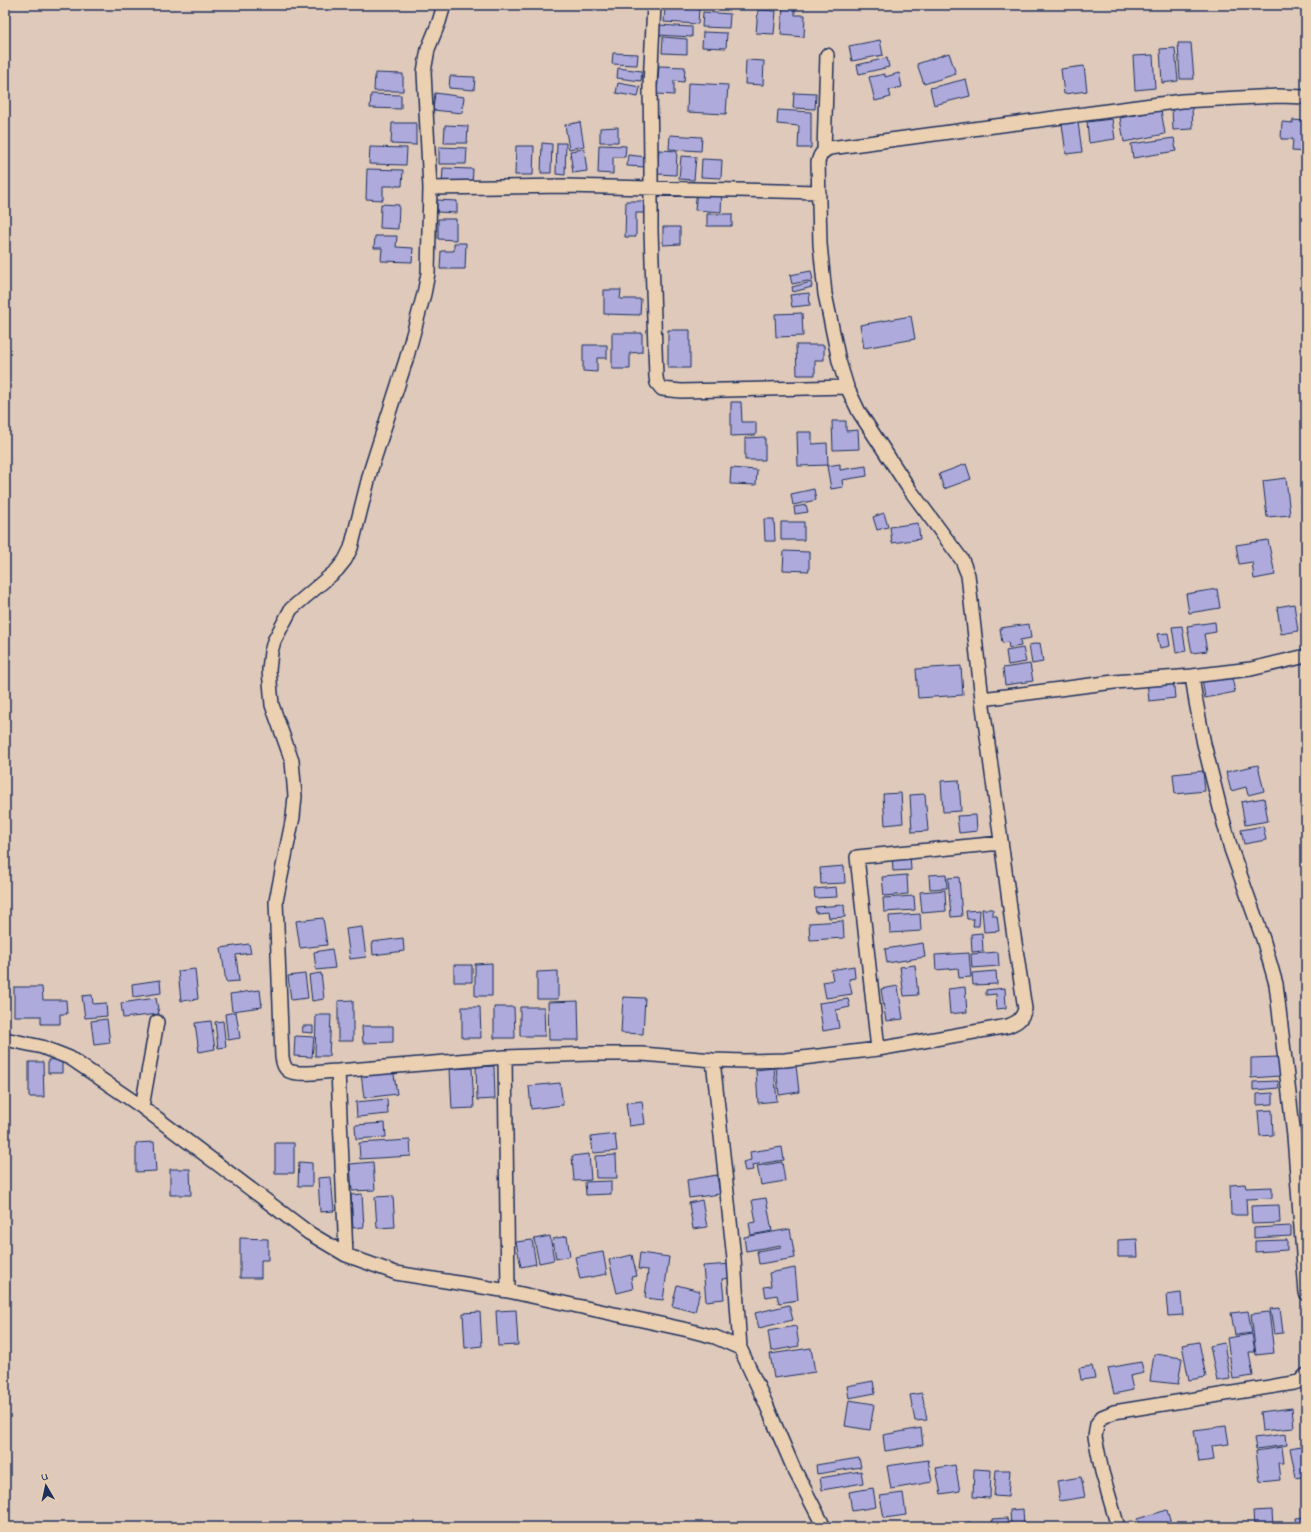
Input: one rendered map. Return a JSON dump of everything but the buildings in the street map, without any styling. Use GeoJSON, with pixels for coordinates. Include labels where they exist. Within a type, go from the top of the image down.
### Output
{"type":"FeatureCollection","features":[{"type":"Feature","properties":{"kind":"street"},"geometry":{"type":"LineString","coordinates":[[444,5],[428,49],[424,72],[430,188],[429,259],[424,294],[406,360],[371,469],[354,538],[345,560],[336,570],[291,609],[274,641],[271,652],[269,670],[272,705],[292,761],[296,796],[292,824],[276,901],[282,1057],[283,1066],[289,1071],[299,1073],[505,1057],[590,1054],[642,1054],[745,1061],[785,1060],[878,1049],[1008,1026],[1017,1023],[1022,1017],[1025,1009],[982,699],[968,575],[962,560],[910,490],[859,412],[847,387],[839,361],[825,294],[820,244],[818,162],[820,155],[824,150],[830,148],[1182,101],[1306,96]]}},
{"type":"Feature","properties":{"kind":"street"},"geometry":{"type":"LineString","coordinates":[[654,5],[650,78],[650,231],[657,383],[662,389],[681,391],[847,387]]}},
{"type":"Feature","properties":{"kind":"street"},"geometry":{"type":"LineString","coordinates":[[824,150],[828,55]]}},
{"type":"Feature","properties":{"kind":"street"},"geometry":{"type":"LineString","coordinates":[[430,188],[564,186],[819,192]]}},
{"type":"Feature","properties":{"kind":"street"},"geometry":{"type":"LineString","coordinates":[[982,699],[1114,682],[1192,676],[1251,669],[1306,656]]}},
{"type":"Feature","properties":{"kind":"street"},"geometry":{"type":"LineString","coordinates":[[1192,676],[1204,744],[1220,809],[1231,849],[1264,939],[1276,984],[1294,1136],[1306,1293]]}},
{"type":"Feature","properties":{"kind":"street"},"geometry":{"type":"LineString","coordinates":[[878,1049],[857,857],[1001,843]]}},
{"type":"Feature","properties":{"kind":"street"},"geometry":{"type":"LineString","coordinates":[[142,1107],[157,1022]]}},
{"type":"Feature","properties":{"kind":"street"},"geometry":{"type":"LineString","coordinates":[[5,1038],[42,1047],[70,1058],[142,1107],[309,1233],[346,1255],[396,1273],[508,1291],[688,1330],[715,1337],[740,1348]]}},
{"type":"Feature","properties":{"kind":"street"},"geometry":{"type":"LineString","coordinates":[[505,1057],[508,1291]]}},
{"type":"Feature","properties":{"kind":"street"},"geometry":{"type":"LineString","coordinates":[[713,1060],[734,1259],[740,1348],[793,1467],[824,1527]]}},
{"type":"Feature","properties":{"kind":"street"},"geometry":{"type":"LineString","coordinates":[[338,1071],[346,1255]]}},
{"type":"Feature","properties":{"kind":"street"},"geometry":{"type":"LineString","coordinates":[[1118,1527],[1102,1472],[1094,1437],[1097,1424],[1102,1417],[1114,1412],[1294,1384],[1306,1375]]}}]}
